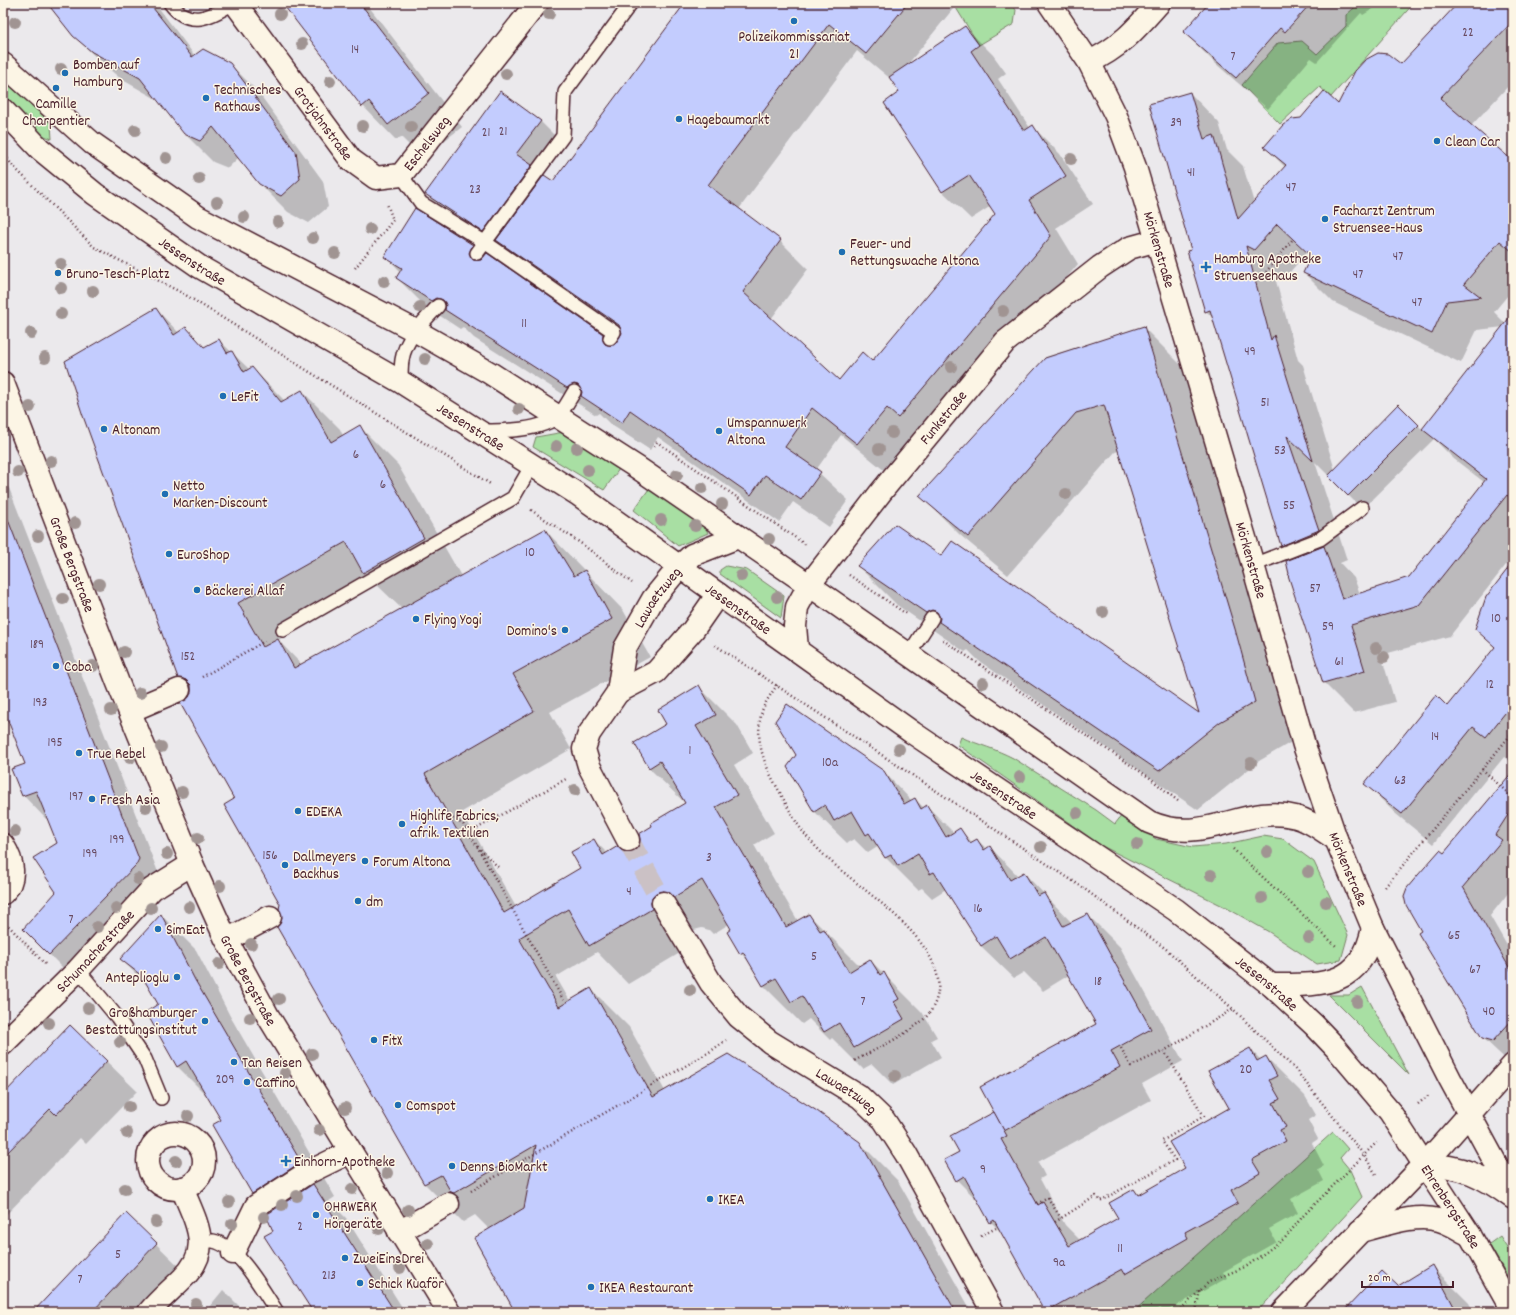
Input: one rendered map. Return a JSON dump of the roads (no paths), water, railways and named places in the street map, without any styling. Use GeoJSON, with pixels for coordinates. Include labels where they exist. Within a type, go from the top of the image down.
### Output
{"type":"FeatureCollection","features":[{"type":"Feature","properties":{"kind":"street","name":"Grotjahnstraße"},"geometry":{"type":"LineString","coordinates":[[234,3],[351,160],[376,178]]}},
{"type":"Feature","properties":{"kind":"street","name":"Eschelsweg"},"geometry":{"type":"LineString","coordinates":[[376,178],[401,176],[537,3]]}},
{"type":"Feature","properties":{"kind":"street","name":"Mörkenstraße"},"geometry":{"type":"LineString","coordinates":[[1049,3],[1089,62],[1116,116],[1135,167],[1158,240],[1253,565],[1304,746],[1336,839],[1373,928],[1469,1114]]}},
{"type":"Feature","properties":{"kind":"street"},"geometry":{"type":"LineString","coordinates":[[1089,62],[1104,56],[1128,38],[1159,3]]}},
{"type":"Feature","properties":{"kind":"street"},"geometry":{"type":"LineString","coordinates":[[3,64],[92,143],[142,180],[198,217],[416,331],[490,373],[558,416],[638,468],[738,538],[809,585],[1149,822],[1164,829],[1176,830],[1212,828],[1256,816],[1276,814],[1303,819],[1336,839]]}},
{"type":"Feature","properties":{"kind":"street","name":"Jessenstraße"},"geometry":{"type":"LineString","coordinates":[[3,110],[40,149],[95,194],[200,267],[401,382],[480,431],[598,508],[797,649],[912,733],[1176,910],[1271,985],[1314,1025],[1366,1082],[1396,1122],[1424,1165]]}},
{"type":"Feature","properties":{"kind":"street","name":"Funkstraße"},"geometry":{"type":"LineString","coordinates":[[797,649],[795,626],[797,607],[809,585],[881,492],[1004,342],[1100,267],[1130,248],[1158,240]]}},
{"type":"Feature","properties":{"kind":"street","name":"Große Bergstraße"},"geometry":{"type":"LineString","coordinates":[[3,383],[9,419],[192,864],[227,940],[268,1016],[449,1312]]}},
{"type":"Feature","properties":{"kind":"street","name":"Lawaetzweg"},"geometry":{"type":"LineString","coordinates":[[628,840],[589,766],[584,749],[589,734],[618,692],[625,648],[653,599],[680,566],[692,555],[738,538]]}},
{"type":"Feature","properties":{"kind":"street","name":"Lawaetzweg"},"geometry":{"type":"LineString","coordinates":[[618,692],[656,672],[693,630],[718,594]]}},
{"type":"Feature","properties":{"kind":"street"},"geometry":{"type":"LineString","coordinates":[[130,711],[179,690]]}},
{"type":"Feature","properties":{"kind":"street"},"geometry":{"type":"LineString","coordinates":[[3,845],[13,873],[10,885],[3,893]]}},
{"type":"Feature","properties":{"kind":"street","name":"Schumacherstraße"},"geometry":{"type":"LineString","coordinates":[[3,1044],[96,951],[152,890],[192,864]]}},
{"type":"Feature","properties":{"kind":"street","name":"Lawaetzweg"},"geometry":{"type":"LineString","coordinates":[[663,903],[711,983],[726,1003],[747,1024],[770,1042],[860,1097],[884,1120],[906,1154],[992,1312]]}},
{"type":"Feature","properties":{"kind":"street"},"geometry":{"type":"LineString","coordinates":[[227,940],[270,917]]}},
{"type":"Feature","properties":{"kind":"street"},"geometry":{"type":"LineString","coordinates":[[1271,985],[1316,985],[1340,978],[1354,969],[1362,958],[1373,928]]}},
{"type":"Feature","properties":{"kind":"street"},"geometry":{"type":"LineString","coordinates":[[1283,1312],[1424,1165],[1513,1065]]}},
{"type":"Feature","properties":{"kind":"street","name":"Ehrenbergstraße"},"geometry":{"type":"LineString","coordinates":[[1469,1114],[1513,1197]]}},
{"type":"Feature","properties":{"kind":"street"},"geometry":{"type":"LineString","coordinates":[[233,1252],[256,1206],[307,1173],[350,1152]]}},
{"type":"Feature","properties":{"kind":"street","name":"Ehrenbergstraße"},"geometry":{"type":"LineString","coordinates":[[1424,1165],[1454,1166],[1470,1171],[1513,1197]]}},
{"type":"Feature","properties":{"kind":"street","name":"Ehrenbergstraße"},"geometry":{"type":"LineString","coordinates":[[1424,1165],[1470,1235],[1513,1312]]}},
{"type":"Feature","properties":{"kind":"street"},"geometry":{"type":"LineString","coordinates":[[150,1312],[191,1270],[199,1258],[200,1241],[182,1188]]}},
{"type":"Feature","properties":{"kind":"street"},"geometry":{"type":"LineString","coordinates":[[399,1232],[448,1204]]}},
{"type":"Feature","properties":{"kind":"street"},"geometry":{"type":"LineString","coordinates":[[1360,1231],[1406,1220],[1427,1218],[1440,1220],[1470,1235]]}},
{"type":"Feature","properties":{"kind":"lane"},"geometry":{"type":"LineString","coordinates":[[170,3],[189,18],[203,19],[216,14],[234,3]]}},
{"type":"Feature","properties":{"kind":"lane"},"geometry":{"type":"LineString","coordinates":[[477,253],[563,136],[565,92],[631,3]]}},
{"type":"Feature","properties":{"kind":"lane"},"geometry":{"type":"LineString","coordinates":[[401,176],[421,202],[486,242],[612,335]]}},
{"type":"Feature","properties":{"kind":"lane"},"geometry":{"type":"LineString","coordinates":[[401,382],[402,360],[405,350],[416,331],[438,306]]}},
{"type":"Feature","properties":{"kind":"lane"},"geometry":{"type":"LineString","coordinates":[[480,431],[529,428],[548,422],[558,416],[574,392]]}},
{"type":"Feature","properties":{"kind":"lane"},"geometry":{"type":"LineString","coordinates":[[283,630],[513,498],[532,465]]}},
{"type":"Feature","properties":{"kind":"lane"},"geometry":{"type":"LineString","coordinates":[[1253,565],[1320,539],[1362,508]]}},
{"type":"Feature","properties":{"kind":"lane"},"geometry":{"type":"LineString","coordinates":[[909,654],[932,618]]}},
{"type":"Feature","properties":{"kind":"lane"},"geometry":{"type":"LineString","coordinates":[[71,976],[99,996],[117,1017],[145,1059],[161,1098]]}},
{"type":"Feature","properties":{"kind":"lane"},"geometry":{"type":"LineString","coordinates":[[200,1241],[214,1242],[233,1252],[250,1272],[277,1312]]}},
{"type":"Feature","properties":{"kind":"tunnel"},"geometry":{"type":"LineString","coordinates":[[628,840],[663,903]]}},
{"type":"Feature","properties":{"kind":"place","name":"Polizeikommissariat 21"},"geometry":{"type":"Point","coordinates":[794,21]}},
{"type":"Feature","properties":{"kind":"place","name":"Bomben auf Hamburg"},"geometry":{"type":"Point","coordinates":[65,73]}},
{"type":"Feature","properties":{"kind":"place","name":"Camille Charpentier"},"geometry":{"type":"Point","coordinates":[56,88]}},
{"type":"Feature","properties":{"kind":"place","name":"Technisches Rathaus"},"geometry":{"type":"Point","coordinates":[206,98]}},
{"type":"Feature","properties":{"kind":"place","name":"Hagebaumarkt"},"geometry":{"type":"Point","coordinates":[679,119]}},
{"type":"Feature","properties":{"kind":"place","name":"Clean Car"},"geometry":{"type":"Point","coordinates":[1437,141]}},
{"type":"Feature","properties":{"kind":"place","name":"Facharzt Zentrum Struensee-Haus"},"geometry":{"type":"Point","coordinates":[1325,219]}},
{"type":"Feature","properties":{"kind":"place","name":"Feuer- und Rettungswache Altona"},"geometry":{"type":"Point","coordinates":[842,252]}},
{"type":"Feature","properties":{"kind":"place","name":"Hamburg Apotheke Struenseehaus"},"geometry":{"type":"Point","coordinates":[1206,267]}},
{"type":"Feature","properties":{"kind":"place","name":"Bruno-Tesch-Platz"},"geometry":{"type":"Point","coordinates":[58,273]}},
{"type":"Feature","properties":{"kind":"place","name":"LeFit"},"geometry":{"type":"Point","coordinates":[223,396]}},
{"type":"Feature","properties":{"kind":"place","name":"Altonam"},"geometry":{"type":"Point","coordinates":[104,429]}},
{"type":"Feature","properties":{"kind":"place","name":"Umspannwerk Altona"},"geometry":{"type":"Point","coordinates":[719,431]}},
{"type":"Feature","properties":{"kind":"place","name":"Netto Marken-Discount"},"geometry":{"type":"Point","coordinates":[165,494]}},
{"type":"Feature","properties":{"kind":"place","name":"EuroShop"},"geometry":{"type":"Point","coordinates":[169,554]}},
{"type":"Feature","properties":{"kind":"place","name":"Bäckerei Allaf"},"geometry":{"type":"Point","coordinates":[197,590]}},
{"type":"Feature","properties":{"kind":"place","name":"Flying Yogi"},"geometry":{"type":"Point","coordinates":[416,619]}},
{"type":"Feature","properties":{"kind":"place","name":"Domino's"},"geometry":{"type":"Point","coordinates":[565,630]}},
{"type":"Feature","properties":{"kind":"place","name":"Coba"},"geometry":{"type":"Point","coordinates":[56,666]}},
{"type":"Feature","properties":{"kind":"place","name":"True Rebel"},"geometry":{"type":"Point","coordinates":[79,753]}},
{"type":"Feature","properties":{"kind":"place","name":"Fresh Asia"},"geometry":{"type":"Point","coordinates":[92,799]}},
{"type":"Feature","properties":{"kind":"place","name":"EDEKA"},"geometry":{"type":"Point","coordinates":[298,811]}},
{"type":"Feature","properties":{"kind":"place","name":"Highlife Fabrics, afrik. Textilien"},"geometry":{"type":"Point","coordinates":[402,824]}},
{"type":"Feature","properties":{"kind":"place","name":"Forum Altona"},"geometry":{"type":"Point","coordinates":[365,861]}},
{"type":"Feature","properties":{"kind":"place","name":"Dallmeyers Backhus"},"geometry":{"type":"Point","coordinates":[285,865]}},
{"type":"Feature","properties":{"kind":"place","name":"dm"},"geometry":{"type":"Point","coordinates":[358,901]}},
{"type":"Feature","properties":{"kind":"place","name":"SimEat"},"geometry":{"type":"Point","coordinates":[158,929]}},
{"type":"Feature","properties":{"kind":"place","name":"Anteplioglu"},"geometry":{"type":"Point","coordinates":[177,977]}},
{"type":"Feature","properties":{"kind":"place","name":"Großhamburger Bestattungsinstitut"},"geometry":{"type":"Point","coordinates":[205,1021]}},
{"type":"Feature","properties":{"kind":"place","name":"FitX"},"geometry":{"type":"Point","coordinates":[374,1040]}},
{"type":"Feature","properties":{"kind":"place","name":"Tan Reisen"},"geometry":{"type":"Point","coordinates":[234,1062]}},
{"type":"Feature","properties":{"kind":"place","name":"Caffino"},"geometry":{"type":"Point","coordinates":[247,1082]}},
{"type":"Feature","properties":{"kind":"place","name":"Comspot"},"geometry":{"type":"Point","coordinates":[398,1105]}},
{"type":"Feature","properties":{"kind":"place","name":"Einhorn-Apotheke"},"geometry":{"type":"Point","coordinates":[286,1161]}},
{"type":"Feature","properties":{"kind":"place","name":"Denns BioMarkt"},"geometry":{"type":"Point","coordinates":[452,1166]}},
{"type":"Feature","properties":{"kind":"place","name":"IKEA"},"geometry":{"type":"Point","coordinates":[710,1199]}},
{"type":"Feature","properties":{"kind":"place","name":"OHRWERK Hörgeräte"},"geometry":{"type":"Point","coordinates":[316,1215]}},
{"type":"Feature","properties":{"kind":"place","name":"ZweiEinsDrei"},"geometry":{"type":"Point","coordinates":[345,1258]}},
{"type":"Feature","properties":{"kind":"place","name":"Schick Kuaför"},"geometry":{"type":"Point","coordinates":[360,1283]}},
{"type":"Feature","properties":{"kind":"place","name":"IKEA Restaurant"},"geometry":{"type":"Point","coordinates":[591,1287]}}]}
